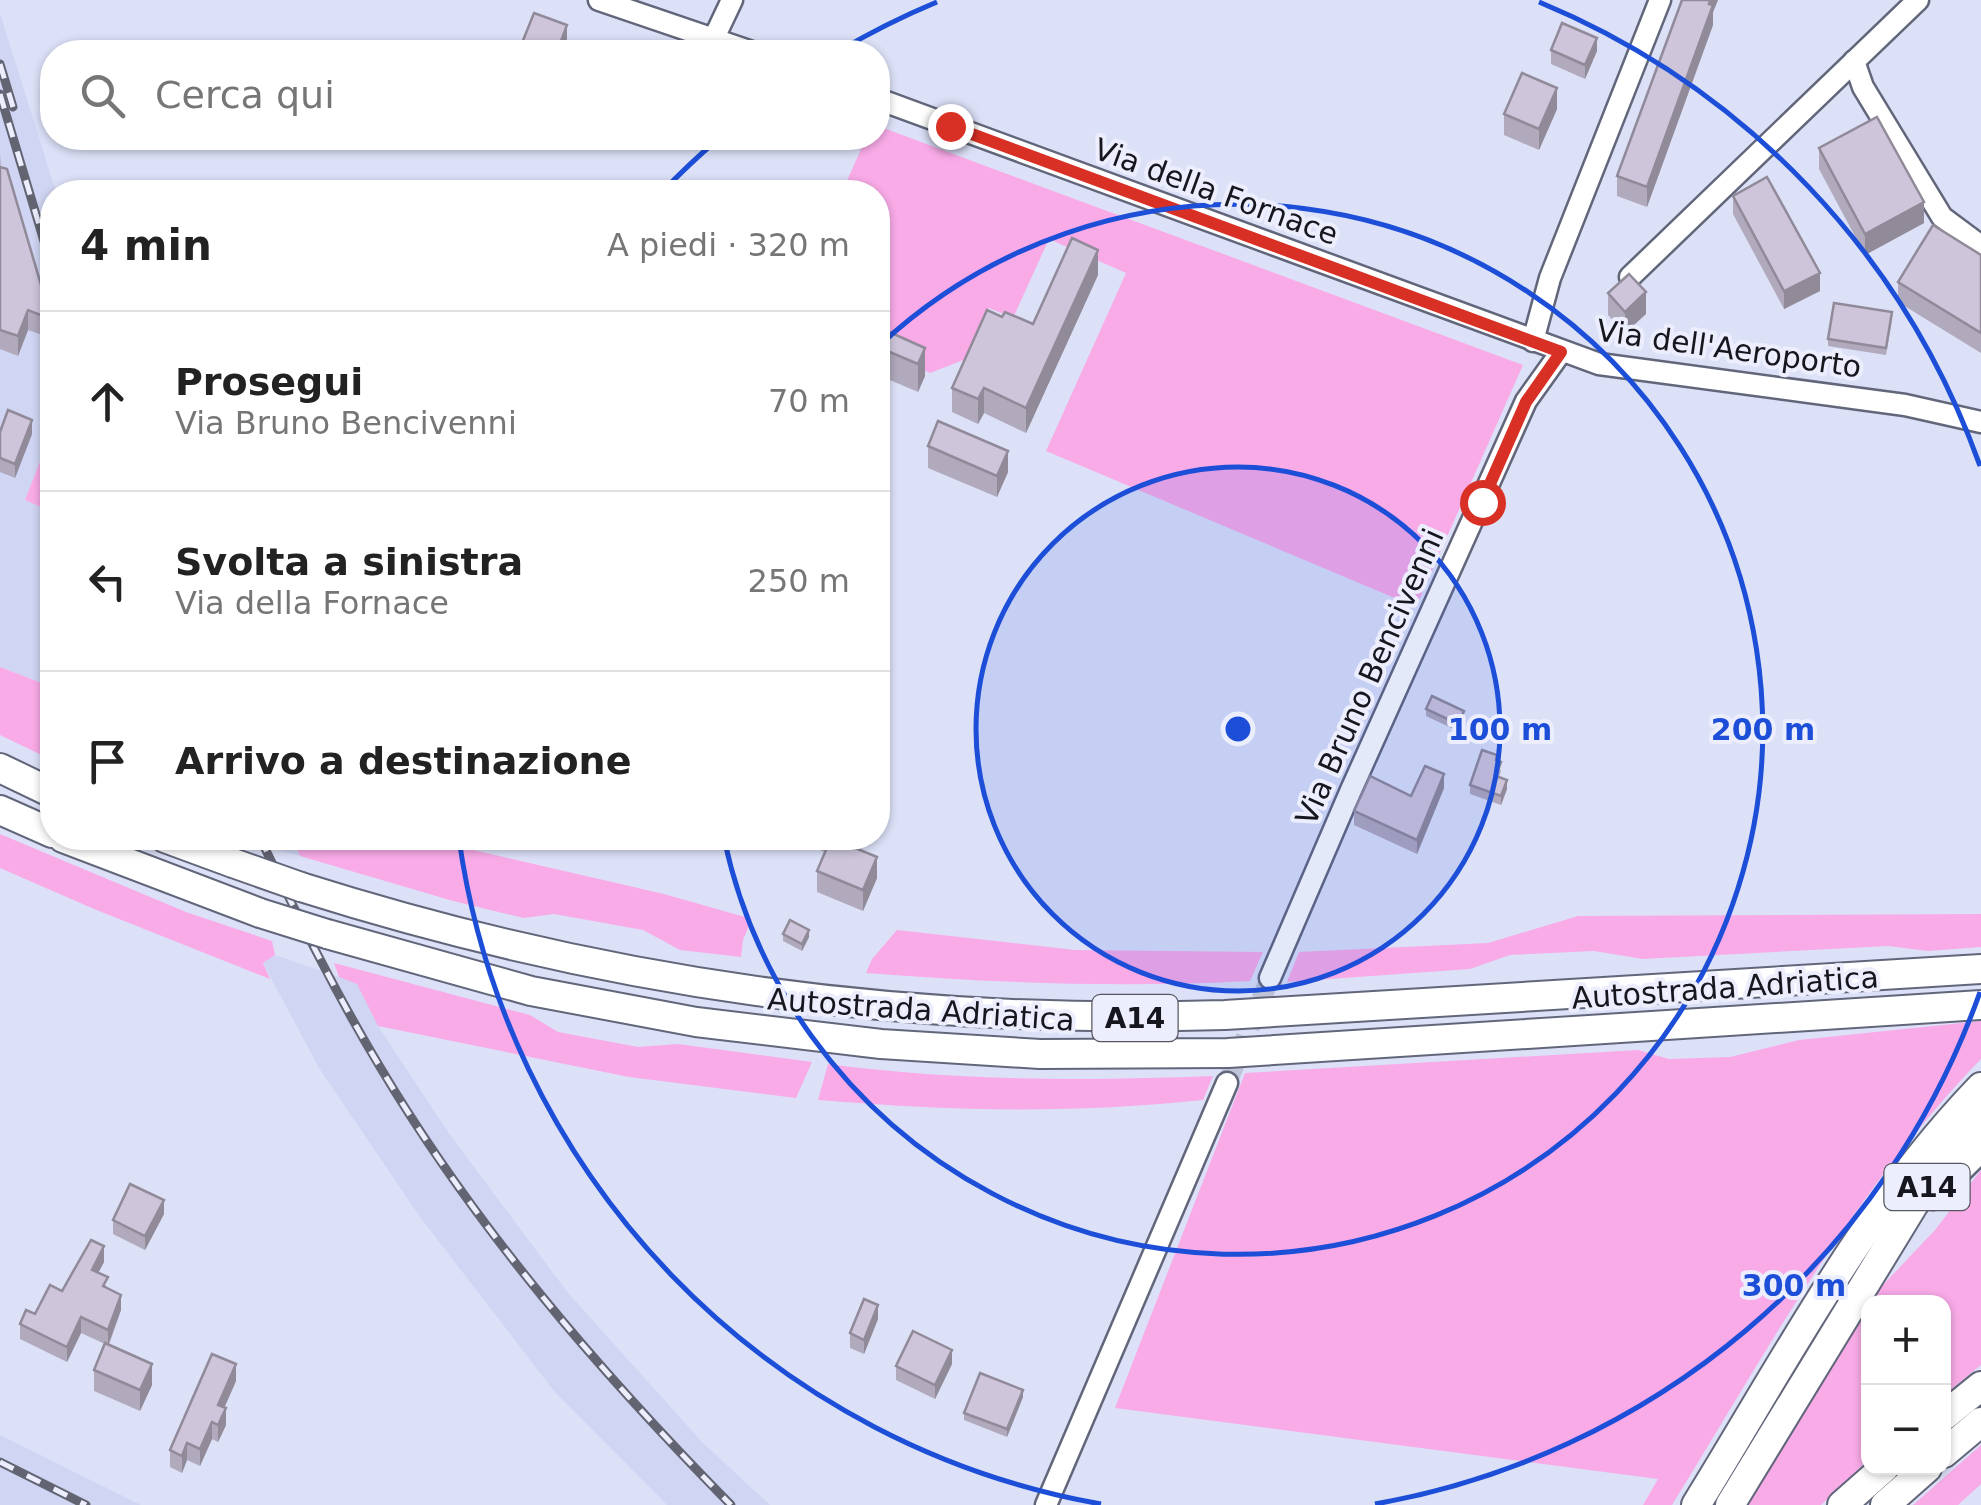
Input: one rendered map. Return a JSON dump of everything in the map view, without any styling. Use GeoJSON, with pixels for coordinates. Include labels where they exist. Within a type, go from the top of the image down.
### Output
{"type":"FeatureCollection","features":[{"type":"Feature","properties":{"kind":"highway"},"geometry":{"type":"LineString","coordinates":[[0,768],[40,787]]}},
{"type":"Feature","properties":{"kind":"highway"},"geometry":{"type":"LineString","coordinates":[[0,810],[40,828]]}},
{"type":"Feature","properties":{"kind":"highway","name":"Autostrada Adriatica"},"geometry":{"type":"LineString","coordinates":[[94,850],[260,913],[531,991],[696,1022],[862,1042],[1040,1054],[1228,1053],[1981,1005]]}},
{"type":"Feature","properties":{"kind":"highway","name":"Autostrada Adriatica"},"geometry":{"type":"LineString","coordinates":[[197,850],[404,919],[614,969],[780,996],[942,1012],[1113,1018],[1225,1015],[1981,969]]}},
{"type":"Feature","properties":{"kind":"highway"},"geometry":{"type":"LineString","coordinates":[[1696,1505],[1872,1222],[1933,1140],[1981,1087]]}},
{"type":"Feature","properties":{"kind":"highway","name":"A14"},"geometry":{"type":"LineString","coordinates":[[1730,1505],[1922,1193],[1981,1121]]}},
{"type":"Feature","properties":{"kind":"highway"},"geometry":{"type":"LineString","coordinates":[[1951,1410],[1981,1386]]}},
{"type":"Feature","properties":{"kind":"highway"},"geometry":{"type":"LineString","coordinates":[[1951,1448],[1981,1422]]}},
{"type":"Feature","properties":{"kind":"highway"},"geometry":{"type":"LineString","coordinates":[[1842,1505],[1876,1475]]}},
{"type":"Feature","properties":{"kind":"highway"},"geometry":{"type":"LineString","coordinates":[[1885,1505],[1919,1475]]}},
{"type":"Feature","properties":{"kind":"street"},"geometry":{"type":"LineString","coordinates":[[600,0],[719,40]]}},
{"type":"Feature","properties":{"kind":"street"},"geometry":{"type":"LineString","coordinates":[[714,38],[732,0]]}},
{"type":"Feature","properties":{"kind":"street"},"geometry":{"type":"LineString","coordinates":[[1533,341],[1550,278],[1660,0]]}},
{"type":"Feature","properties":{"kind":"street"},"geometry":{"type":"LineString","coordinates":[[1630,277],[1918,0]]}},
{"type":"Feature","properties":{"kind":"street"},"geometry":{"type":"LineString","coordinates":[[1854,61],[1863,87],[1942,217],[1981,246]]}},
{"type":"Feature","properties":{"kind":"street","name":"Via della Fornace"},"geometry":{"type":"LineString","coordinates":[[890,104],[1533,341]]}},
{"type":"Feature","properties":{"kind":"street","name":"Via dell'Aeroporto"},"geometry":{"type":"LineString","coordinates":[[1533,341],[1622,369],[1904,404],[1981,422]]}},
{"type":"Feature","properties":{"kind":"street","name":"Via Bruno Bencivenni"},"geometry":{"type":"LineString","coordinates":[[1270,978],[1526,402],[1561,352]]}},
{"type":"Feature","properties":{"kind":"street"},"geometry":{"type":"LineString","coordinates":[[1046,1505],[1226,1083]]}},
{"type":"Feature","properties":{"kind":"street"},"geometry":{"type":"LineString","coordinates":[[1881,1259],[1981,1152]]}},
{"type":"Feature","properties":{"kind":"shaded area"},"geometry":{"type":"Polygon","coordinates":[[[0,13],[52,180],[40,180],[40,462],[25,500],[40,507],[40,682],[0,667],[0,13]]]}},
{"type":"Feature","properties":{"kind":"shaded area"},"geometry":{"type":"Polygon","coordinates":[[[890,130],[1523,365],[1416,607],[1046,451],[1126,273],[1049,239],[1013,318],[989,308],[966,359],[930,373],[890,355],[890,180],[847,180],[861,150],[890,150],[890,130]]]}},
{"type":"Feature","properties":{"kind":"shaded area"},"geometry":{"type":"Polygon","coordinates":[[[40,462],[40,507],[25,500],[40,462]]]}},
{"type":"Feature","properties":{"kind":"shaded area"},"geometry":{"type":"Polygon","coordinates":[[[0,667],[40,682],[40,754],[0,735],[0,667]]]}},
{"type":"Feature","properties":{"kind":"shaded area"},"geometry":{"type":"Polygon","coordinates":[[[0,834],[186,912],[272,941],[275,955],[263,963],[270,979],[0,868],[0,834]]]}},
{"type":"Feature","properties":{"kind":"shaded area"},"geometry":{"type":"Polygon","coordinates":[[[297,850],[473,850],[664,894],[752,919],[741,957],[680,950],[643,930],[554,914],[524,918],[300,856],[297,850]]]}},
{"type":"Feature","properties":{"kind":"shaded area"},"geometry":{"type":"Polygon","coordinates":[[[1981,914],[1981,947],[1928,951],[1888,946],[1643,959],[1594,951],[1510,955],[1470,969],[1287,982],[1299,952],[1488,943],[1578,916],[1981,914]]]}},
{"type":"Feature","properties":{"kind":"shaded area"},"geometry":{"type":"Polygon","coordinates":[[[897,930],[1075,950],[1263,952],[1250,981],[1058,983],[866,973],[872,959],[897,930]]]}},
{"type":"Feature","properties":{"kind":"shaded area"},"geometry":{"type":"Polygon","coordinates":[[[275,955],[357,983],[378,1026],[448,1132],[568,1293],[702,1442],[770,1505],[667,1505],[554,1391],[420,1217],[319,1068],[263,963],[275,955]]]}},
{"type":"Feature","properties":{"kind":"shaded area"},"geometry":{"type":"Polygon","coordinates":[[[334,963],[530,1015],[558,1032],[638,1047],[678,1044],[812,1062],[796,1098],[629,1077],[378,1026],[357,984],[339,977],[334,963]]]}},
{"type":"Feature","properties":{"kind":"shaded area"},"geometry":{"type":"Polygon","coordinates":[[[1981,1021],[1981,1059],[1935,1109],[1852,1217],[1672,1505],[1643,1505],[1658,1479],[1115,1408],[1245,1073],[1638,1050],[1669,1059],[1730,1057],[1799,1040],[1981,1021]]]}},
{"type":"Feature","properties":{"kind":"shaded area"},"geometry":{"type":"Polygon","coordinates":[[[828,1064],[1020,1078],[1213,1076],[1203,1100],[1058,1109],[963,1109],[818,1100],[828,1064]]]}},
{"type":"Feature","properties":{"kind":"shaded area"},"geometry":{"type":"Polygon","coordinates":[[[1981,1170],[1981,1365],[1951,1389],[1951,1295],[1876,1295],[1935,1230],[1981,1170]]]}},
{"type":"Feature","properties":{"kind":"shaded area"},"geometry":{"type":"Polygon","coordinates":[[[1861,1318],[1861,1467],[1821,1505],[1746,1505],[1861,1318]]]}},
{"type":"Feature","properties":{"kind":"shaded area"},"geometry":{"type":"Polygon","coordinates":[[[0,1435],[141,1505],[0,1505],[0,1435]]]}},
{"type":"Feature","properties":{"kind":"shaded area"},"geometry":{"type":"Polygon","coordinates":[[[1981,1445],[1981,1484],[1958,1505],[1913,1505],[1951,1475],[1981,1445]]]}},
{"type":"Feature","properties":{"kind":"building"},"geometry":{"type":"Polygon","coordinates":[[[1682,0],[1710,0],[1713,5],[1647,187],[1617,176],[1682,0]]]}},
{"type":"Feature","properties":{"kind":"building"},"geometry":{"type":"Polygon","coordinates":[[[534,13],[567,25],[561,40],[523,40],[534,13]]]}},
{"type":"Feature","properties":{"kind":"building"},"geometry":{"type":"Polygon","coordinates":[[[1562,23],[1597,38],[1585,65],[1551,50],[1562,23]]]}},
{"type":"Feature","properties":{"kind":"building"},"geometry":{"type":"Polygon","coordinates":[[[1522,73],[1557,88],[1539,129],[1504,114],[1522,73]]]}},
{"type":"Feature","properties":{"kind":"building"},"geometry":{"type":"Polygon","coordinates":[[[1877,117],[1924,202],[1865,234],[1819,148],[1877,117]]]}},
{"type":"Feature","properties":{"kind":"building"},"geometry":{"type":"Polygon","coordinates":[[[0,167],[7,169],[40,282],[40,315],[28,310],[18,336],[0,330],[0,167]]]}},
{"type":"Feature","properties":{"kind":"building"},"geometry":{"type":"Polygon","coordinates":[[[1767,177],[1820,273],[1784,291],[1733,196],[1767,177]]]}},
{"type":"Feature","properties":{"kind":"building"},"geometry":{"type":"Polygon","coordinates":[[[1933,225],[1981,255],[1981,333],[1898,282],[1933,225]]]}},
{"type":"Feature","properties":{"kind":"building"},"geometry":{"type":"Polygon","coordinates":[[[1072,238],[1098,250],[1026,408],[984,388],[978,399],[952,388],[987,310],[1002,317],[1005,312],[1033,324],[1072,238]]]}},
{"type":"Feature","properties":{"kind":"building"},"geometry":{"type":"Polygon","coordinates":[[[1629,274],[1646,292],[1625,312],[1608,293],[1629,274]]]}},
{"type":"Feature","properties":{"kind":"building"},"geometry":{"type":"Polygon","coordinates":[[[1834,303],[1892,312],[1886,348],[1828,339],[1834,303]]]}},
{"type":"Feature","properties":{"kind":"building"},"geometry":{"type":"Polygon","coordinates":[[[890,332],[925,348],[918,364],[890,352],[890,332]]]}},
{"type":"Feature","properties":{"kind":"building"},"geometry":{"type":"Polygon","coordinates":[[[8,410],[32,420],[15,464],[0,458],[0,432],[8,410]]]}},
{"type":"Feature","properties":{"kind":"building"},"geometry":{"type":"Polygon","coordinates":[[[938,421],[1008,451],[997,476],[928,446],[938,421]]]}},
{"type":"Feature","properties":{"kind":"building"},"geometry":{"type":"Polygon","coordinates":[[[1432,696],[1464,711],[1458,724],[1426,709],[1432,696]]]}},
{"type":"Feature","properties":{"kind":"building"},"geometry":{"type":"Polygon","coordinates":[[[1482,750],[1497,755],[1496,760],[1501,762],[1496,776],[1507,780],[1501,796],[1470,785],[1482,750]]]}},
{"type":"Feature","properties":{"kind":"building"},"geometry":{"type":"Polygon","coordinates":[[[1425,766],[1444,774],[1417,840],[1354,811],[1370,776],[1411,796],[1425,766]]]}},
{"type":"Feature","properties":{"kind":"building"},"geometry":{"type":"Polygon","coordinates":[[[826,850],[860,850],[877,857],[863,890],[817,871],[826,850]]]}},
{"type":"Feature","properties":{"kind":"building"},"geometry":{"type":"Polygon","coordinates":[[[790,920],[809,930],[802,944],[783,934],[790,920]]]}},
{"type":"Feature","properties":{"kind":"building"},"geometry":{"type":"Polygon","coordinates":[[[130,1184],[164,1200],[145,1236],[113,1220],[130,1184]]]}},
{"type":"Feature","properties":{"kind":"building"},"geometry":{"type":"Polygon","coordinates":[[[91,1240],[104,1246],[92,1270],[108,1277],[103,1286],[121,1295],[108,1330],[81,1317],[67,1347],[20,1324],[26,1310],[35,1314],[50,1285],[62,1291],[91,1240]]]}},
{"type":"Feature","properties":{"kind":"building"},"geometry":{"type":"Polygon","coordinates":[[[864,1299],[878,1305],[864,1340],[850,1333],[864,1299]]]}},
{"type":"Feature","properties":{"kind":"building"},"geometry":{"type":"Polygon","coordinates":[[[913,1331],[952,1350],[935,1385],[896,1366],[913,1331]]]}},
{"type":"Feature","properties":{"kind":"building"},"geometry":{"type":"Polygon","coordinates":[[[105,1343],[152,1364],[140,1390],[94,1370],[105,1343]]]}},
{"type":"Feature","properties":{"kind":"building"},"geometry":{"type":"Polygon","coordinates":[[[212,1354],[236,1364],[218,1405],[226,1408],[218,1425],[212,1422],[200,1449],[187,1443],[182,1456],[170,1450],[212,1354]]]}},
{"type":"Feature","properties":{"kind":"building"},"geometry":{"type":"Polygon","coordinates":[[[980,1373],[1023,1390],[1007,1429],[964,1413],[980,1373]]]}},
{"type":"Feature","properties":{"kind":"tunnel"},"geometry":{"type":"LineString","coordinates":[[1227,1083],[1270,978]]}},
{"type":"Feature","properties":{"kind":"railway"},"geometry":{"type":"LineString","coordinates":[[0,64],[13,107]]}},
{"type":"Feature","properties":{"kind":"railway"},"geometry":{"type":"LineString","coordinates":[[0,94],[40,228]]}},
{"type":"Feature","properties":{"kind":"railway"},"geometry":{"type":"LineString","coordinates":[[266,850],[363,1039],[457,1185],[587,1350],[731,1505]]}},
{"type":"Feature","properties":{"kind":"railway"},"geometry":{"type":"LineString","coordinates":[[0,1462],[86,1505]]}},
{"type":"Feature","properties":{"kind":"route"},"geometry":{"type":"LineString","coordinates":[[950,126],[1561,352],[1526,402],[1482,502]]}}]}
